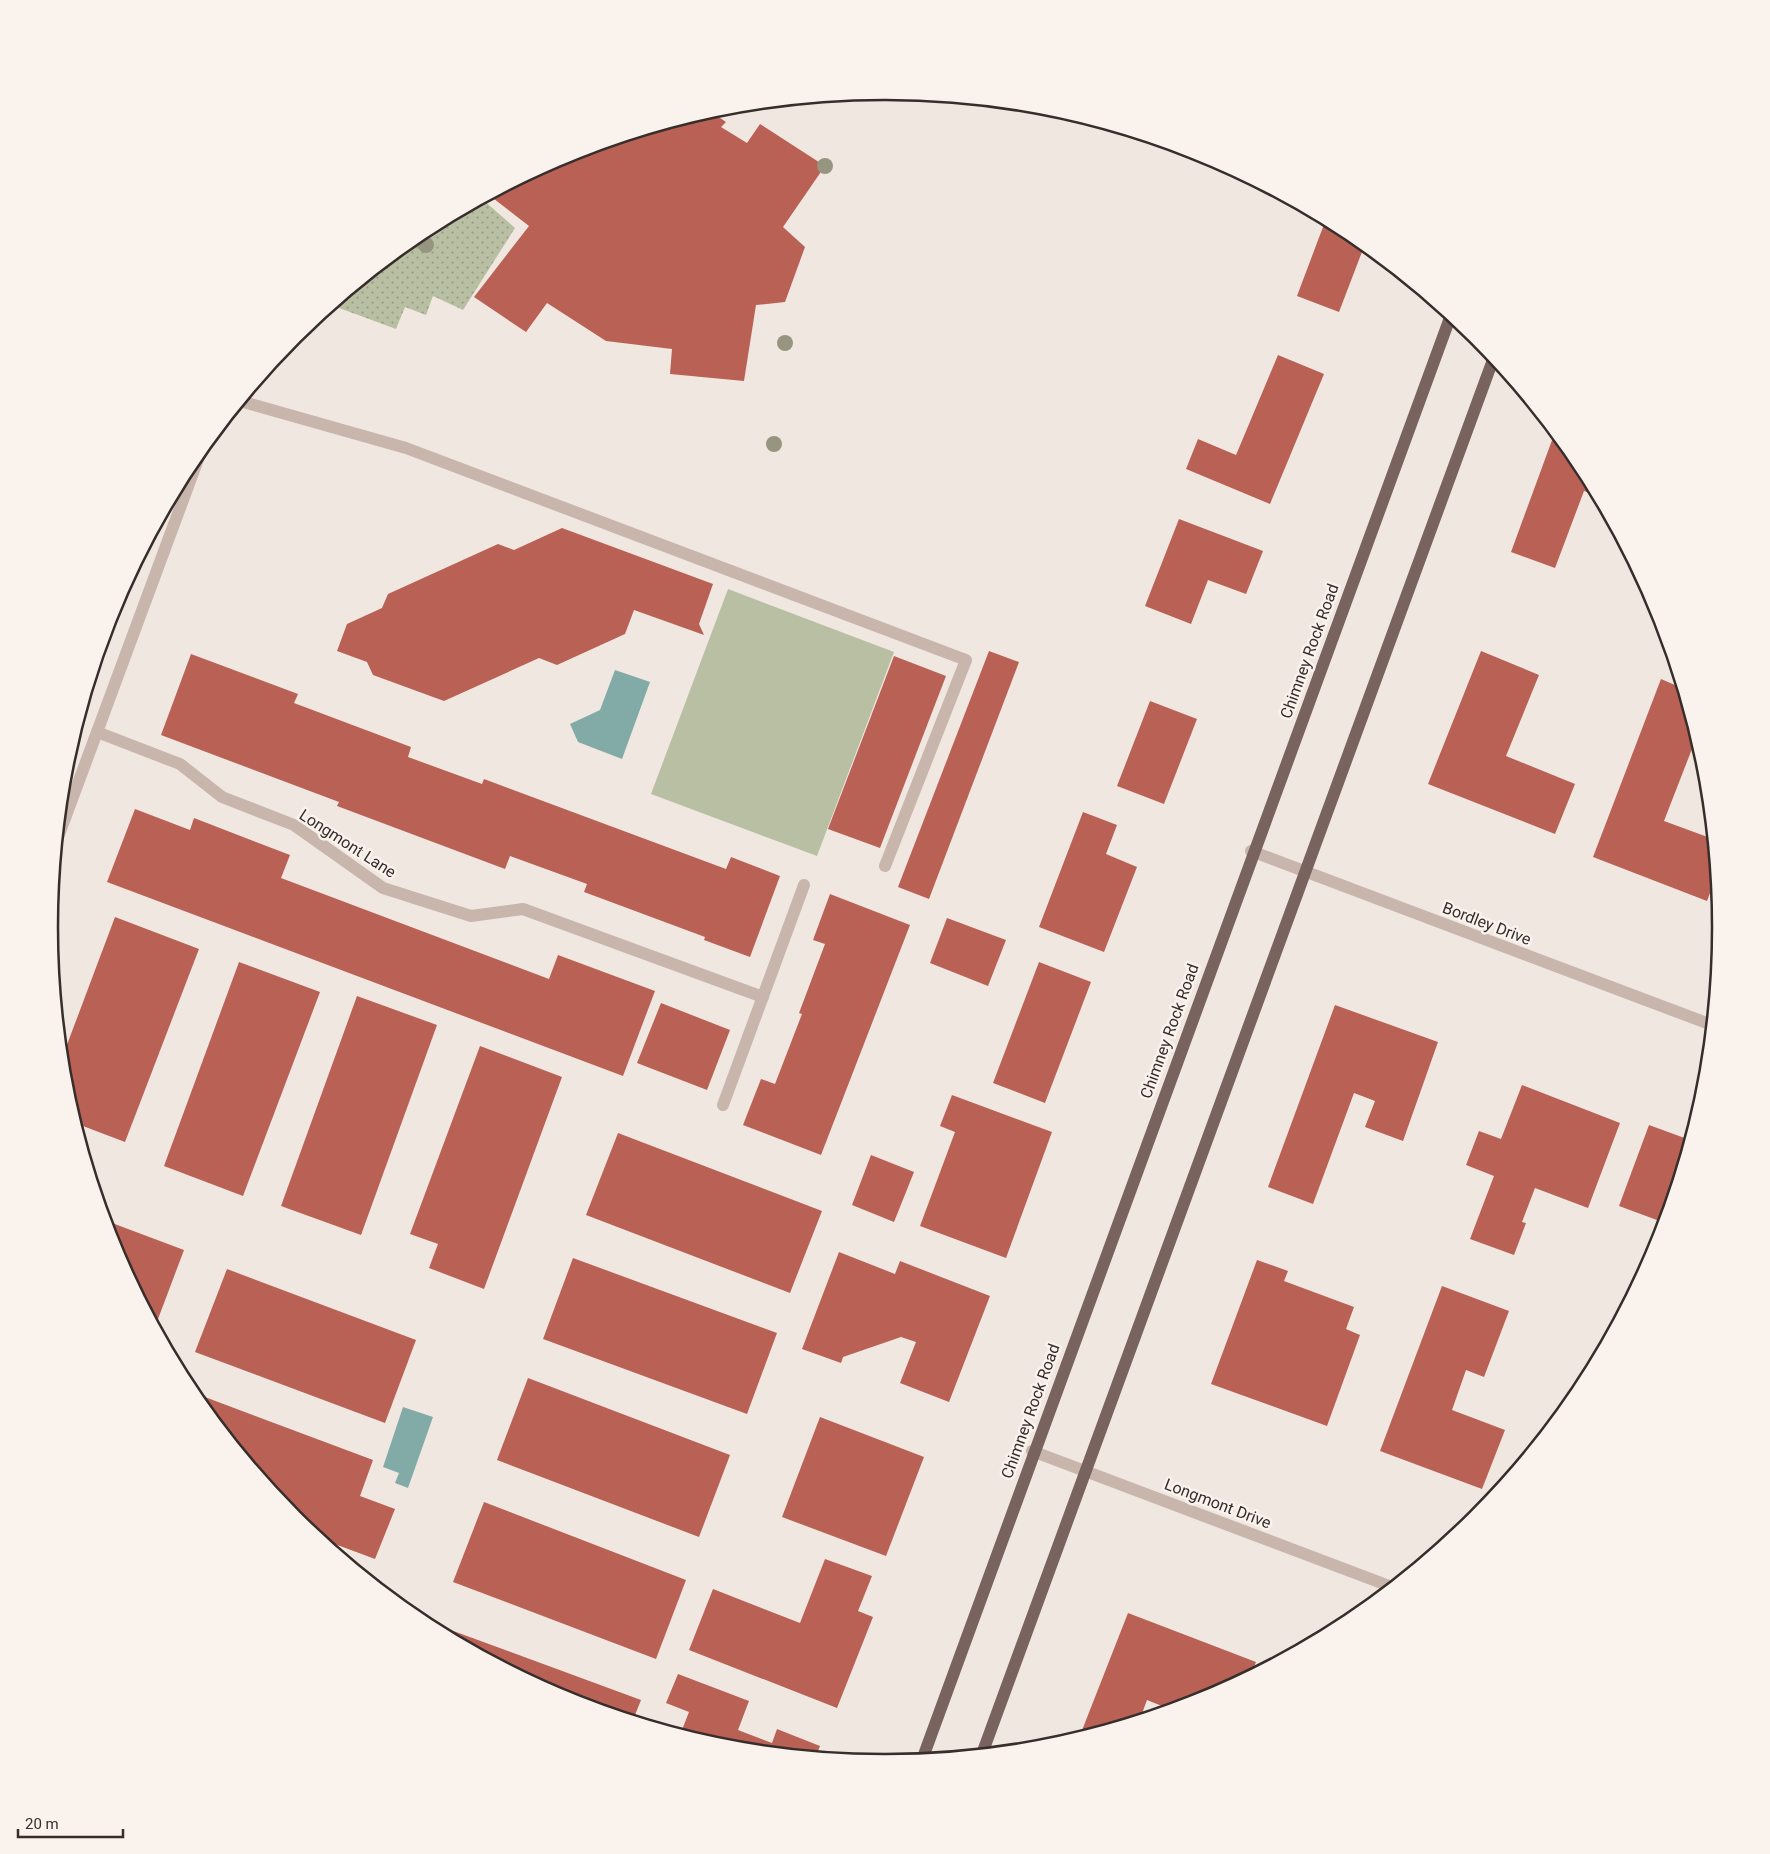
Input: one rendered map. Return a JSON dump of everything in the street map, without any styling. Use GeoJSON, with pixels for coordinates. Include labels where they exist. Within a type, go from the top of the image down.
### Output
{"type":"FeatureCollection","features":[{"type":"Feature","properties":{"kind":"main road","name":"Chimney Rock Road"},"geometry":{"type":"LineString","coordinates":[[924,1753],[1032,1450],[1251,851],[1449,322]]}},
{"type":"Feature","properties":{"kind":"main road"},"geometry":{"type":"LineString","coordinates":[[984,1748],[1491,364]]}},
{"type":"Feature","properties":{"kind":"street"},"geometry":{"type":"LineString","coordinates":[[245,403],[406,448],[966,660],[885,866]]}},
{"type":"Feature","properties":{"kind":"street"},"geometry":{"type":"LineString","coordinates":[[65,818],[193,474]]}},
{"type":"Feature","properties":{"kind":"street","name":"Longmont Lane"},"geometry":{"type":"LineString","coordinates":[[97,732],[180,764],[222,797],[294,825],[383,888],[471,916],[523,909],[763,998]]}},
{"type":"Feature","properties":{"kind":"street","name":"Bordley Drive"},"geometry":{"type":"LineString","coordinates":[[1251,851],[1706,1023]]}},
{"type":"Feature","properties":{"kind":"street"},"geometry":{"type":"LineString","coordinates":[[723,1105],[804,885]]}},
{"type":"Feature","properties":{"kind":"street","name":"Longmont Drive"},"geometry":{"type":"LineString","coordinates":[[1032,1450],[1386,1585]]}},
{"type":"Feature","properties":{"kind":"green space"},"geometry":{"type":"Polygon","coordinates":[[[486,202],[515,228],[463,310],[433,296],[426,315],[405,307],[396,329],[337,307],[381,271],[425,239],[486,202]]]}},
{"type":"Feature","properties":{"kind":"green space"},"geometry":{"type":"Polygon","coordinates":[[[728,589],[894,652],[817,856],[651,794],[728,589]]]}},
{"type":"Feature","properties":{"kind":"water"},"geometry":{"type":"Polygon","coordinates":[[[615,670],[650,682],[622,759],[578,742],[570,724],[600,710],[615,670]]]}},
{"type":"Feature","properties":{"kind":"water"},"geometry":{"type":"Polygon","coordinates":[[[403,1407],[433,1417],[408,1488],[395,1483],[399,1473],[383,1467],[403,1407]]]}},
{"type":"Feature","properties":{"kind":"building"},"geometry":{"type":"Polygon","coordinates":[[[718,116],[726,122],[721,127],[747,143],[760,124],[825,166],[783,227],[805,247],[785,302],[756,305],[744,381],[670,374],[672,349],[606,341],[547,303],[526,332],[474,297],[529,226],[493,198],[568,162],[619,143],[718,116]]]}},
{"type":"Feature","properties":{"kind":"building"},"geometry":{"type":"Polygon","coordinates":[[[1324,225],[1362,251],[1339,312],[1297,296],[1324,225]]]}},
{"type":"Feature","properties":{"kind":"building"},"geometry":{"type":"Polygon","coordinates":[[[1278,355],[1324,374],[1270,504],[1186,469],[1198,439],[1236,455],[1278,355]]]}},
{"type":"Feature","properties":{"kind":"building"},"geometry":{"type":"Polygon","coordinates":[[[1553,439],[1589,493],[1584,491],[1555,568],[1511,552],[1553,439]]]}},
{"type":"Feature","properties":{"kind":"building"},"geometry":{"type":"Polygon","coordinates":[[[1179,519],[1263,551],[1246,594],[1208,580],[1191,624],[1145,606],[1179,519]]]}},
{"type":"Feature","properties":{"kind":"building"},"geometry":{"type":"Polygon","coordinates":[[[562,528],[713,584],[699,624],[704,635],[634,610],[625,634],[557,665],[539,658],[444,701],[373,675],[367,662],[337,651],[347,624],[382,608],[388,594],[498,544],[514,550],[562,528]]]}},
{"type":"Feature","properties":{"kind":"building"},"geometry":{"type":"Polygon","coordinates":[[[989,651],[1019,662],[929,899],[898,887],[989,651]]]}},
{"type":"Feature","properties":{"kind":"building"},"geometry":{"type":"Polygon","coordinates":[[[1481,651],[1539,675],[1506,756],[1575,784],[1555,834],[1428,784],[1481,651]]]}},
{"type":"Feature","properties":{"kind":"building"},"geometry":{"type":"Polygon","coordinates":[[[191,654],[298,694],[294,703],[411,747],[408,757],[482,784],[484,779],[726,869],[731,857],[780,876],[750,957],[704,940],[705,937],[584,892],[587,884],[510,856],[505,869],[337,806],[339,802],[161,735],[191,654]]]}},
{"type":"Feature","properties":{"kind":"building"},"geometry":{"type":"Polygon","coordinates":[[[894,656],[946,676],[880,848],[828,829],[894,656]]]}},
{"type":"Feature","properties":{"kind":"building"},"geometry":{"type":"Polygon","coordinates":[[[1661,679],[1676,685],[1692,748],[1664,821],[1707,837],[1711,890],[1707,901],[1593,857],[1661,679]]]}},
{"type":"Feature","properties":{"kind":"building"},"geometry":{"type":"Polygon","coordinates":[[[1150,701],[1197,719],[1164,804],[1117,786],[1150,701]]]}},
{"type":"Feature","properties":{"kind":"building"},"geometry":{"type":"Polygon","coordinates":[[[135,809],[190,830],[194,818],[290,855],[281,878],[549,979],[558,955],[655,991],[623,1076],[107,882],[135,809]]]}},
{"type":"Feature","properties":{"kind":"building"},"geometry":{"type":"Polygon","coordinates":[[[1083,812],[1117,825],[1106,854],[1137,867],[1104,952],[1039,927],[1083,812]]]}},
{"type":"Feature","properties":{"kind":"building"},"geometry":{"type":"Polygon","coordinates":[[[830,894],[910,925],[821,1155],[743,1125],[761,1079],[775,1084],[802,1014],[799,1013],[825,944],[813,940],[830,894]]]}},
{"type":"Feature","properties":{"kind":"building"},"geometry":{"type":"Polygon","coordinates":[[[115,917],[199,949],[125,1142],[82,1126],[73,1088],[67,1046],[115,917]]]}},
{"type":"Feature","properties":{"kind":"building"},"geometry":{"type":"Polygon","coordinates":[[[947,918],[1006,940],[988,986],[930,963],[947,918]]]}},
{"type":"Feature","properties":{"kind":"building"},"geometry":{"type":"Polygon","coordinates":[[[239,962],[320,992],[243,1196],[164,1166],[239,962]]]}},
{"type":"Feature","properties":{"kind":"building"},"geometry":{"type":"Polygon","coordinates":[[[1039,962],[1091,982],[1045,1103],[993,1083],[1039,962]]]}},
{"type":"Feature","properties":{"kind":"building"},"geometry":{"type":"Polygon","coordinates":[[[357,996],[437,1025],[361,1235],[281,1206],[357,996]]]}},
{"type":"Feature","properties":{"kind":"building"},"geometry":{"type":"Polygon","coordinates":[[[661,1003],[730,1030],[707,1090],[637,1063],[661,1003]]]}},
{"type":"Feature","properties":{"kind":"building"},"geometry":{"type":"Polygon","coordinates":[[[1335,1005],[1438,1042],[1403,1141],[1365,1127],[1375,1101],[1354,1093],[1313,1204],[1268,1187],[1335,1005]]]}},
{"type":"Feature","properties":{"kind":"building"},"geometry":{"type":"Polygon","coordinates":[[[480,1046],[562,1077],[484,1289],[429,1268],[438,1244],[410,1234],[480,1046]]]}},
{"type":"Feature","properties":{"kind":"building"},"geometry":{"type":"Polygon","coordinates":[[[1522,1085],[1620,1123],[1588,1208],[1535,1188],[1522,1222],[1526,1223],[1514,1255],[1470,1239],[1494,1176],[1466,1165],[1479,1131],[1501,1139],[1522,1085]]]}},
{"type":"Feature","properties":{"kind":"building"},"geometry":{"type":"Polygon","coordinates":[[[952,1095],[1052,1132],[1006,1258],[920,1226],[955,1132],[940,1126],[952,1095]]]}},
{"type":"Feature","properties":{"kind":"building"},"geometry":{"type":"Polygon","coordinates":[[[1649,1125],[1685,1138],[1669,1193],[1659,1221],[1619,1206],[1649,1125]]]}},
{"type":"Feature","properties":{"kind":"building"},"geometry":{"type":"Polygon","coordinates":[[[618,1133],[822,1211],[790,1293],[586,1215],[618,1133]]]}},
{"type":"Feature","properties":{"kind":"building"},"geometry":{"type":"Polygon","coordinates":[[[871,1155],[914,1172],[894,1222],[852,1205],[871,1155]]]}},
{"type":"Feature","properties":{"kind":"building"},"geometry":{"type":"Polygon","coordinates":[[[112,1223],[184,1250],[157,1321],[120,1244],[112,1223]]]}},
{"type":"Feature","properties":{"kind":"building"},"geometry":{"type":"Polygon","coordinates":[[[839,1252],[895,1274],[900,1261],[990,1296],[949,1402],[900,1383],[916,1342],[901,1337],[843,1357],[841,1363],[802,1349],[839,1252]]]}},
{"type":"Feature","properties":{"kind":"building"},"geometry":{"type":"Polygon","coordinates":[[[573,1258],[777,1333],[747,1414],[543,1339],[573,1258]]]}},
{"type":"Feature","properties":{"kind":"building"},"geometry":{"type":"Polygon","coordinates":[[[1257,1260],[1288,1271],[1284,1281],[1354,1307],[1346,1329],[1360,1335],[1327,1426],[1211,1384],[1257,1260]]]}},
{"type":"Feature","properties":{"kind":"building"},"geometry":{"type":"Polygon","coordinates":[[[227,1269],[416,1340],[385,1423],[195,1352],[227,1269]]]}},
{"type":"Feature","properties":{"kind":"building"},"geometry":{"type":"Polygon","coordinates":[[[1442,1286],[1509,1311],[1484,1377],[1466,1370],[1452,1410],[1505,1430],[1482,1489],[1380,1451],[1442,1286]]]}},
{"type":"Feature","properties":{"kind":"building"},"geometry":{"type":"Polygon","coordinates":[[[528,1378],[730,1455],[699,1537],[497,1460],[528,1378]]]}},
{"type":"Feature","properties":{"kind":"building"},"geometry":{"type":"Polygon","coordinates":[[[204,1397],[373,1460],[360,1496],[395,1509],[375,1559],[333,1543],[300,1512],[263,1473],[204,1397]]]}},
{"type":"Feature","properties":{"kind":"building"},"geometry":{"type":"Polygon","coordinates":[[[820,1417],[924,1457],[886,1556],[782,1517],[820,1417]]]}},
{"type":"Feature","properties":{"kind":"building"},"geometry":{"type":"Polygon","coordinates":[[[484,1502],[686,1580],[656,1659],[453,1582],[484,1502]]]}},
{"type":"Feature","properties":{"kind":"building"},"geometry":{"type":"Polygon","coordinates":[[[825,1559],[872,1576],[858,1611],[873,1617],[837,1708],[689,1650],[713,1589],[800,1623],[825,1559]]]}},
{"type":"Feature","properties":{"kind":"building"},"geometry":{"type":"Polygon","coordinates":[[[1128,1613],[1256,1662],[1254,1667],[1202,1692],[1163,1706],[1147,1700],[1142,1714],[1082,1730],[1128,1613]]]}},
{"type":"Feature","properties":{"kind":"building"},"geometry":{"type":"Polygon","coordinates":[[[446,1628],[641,1700],[635,1716],[619,1711],[568,1692],[519,1669],[471,1644],[446,1628]]]}},
{"type":"Feature","properties":{"kind":"building"},"geometry":{"type":"Polygon","coordinates":[[[678,1674],[749,1701],[738,1730],[772,1743],[777,1729],[820,1746],[818,1752],[777,1747],[724,1739],[682,1729],[689,1712],[666,1703],[678,1674]]]}}]}
